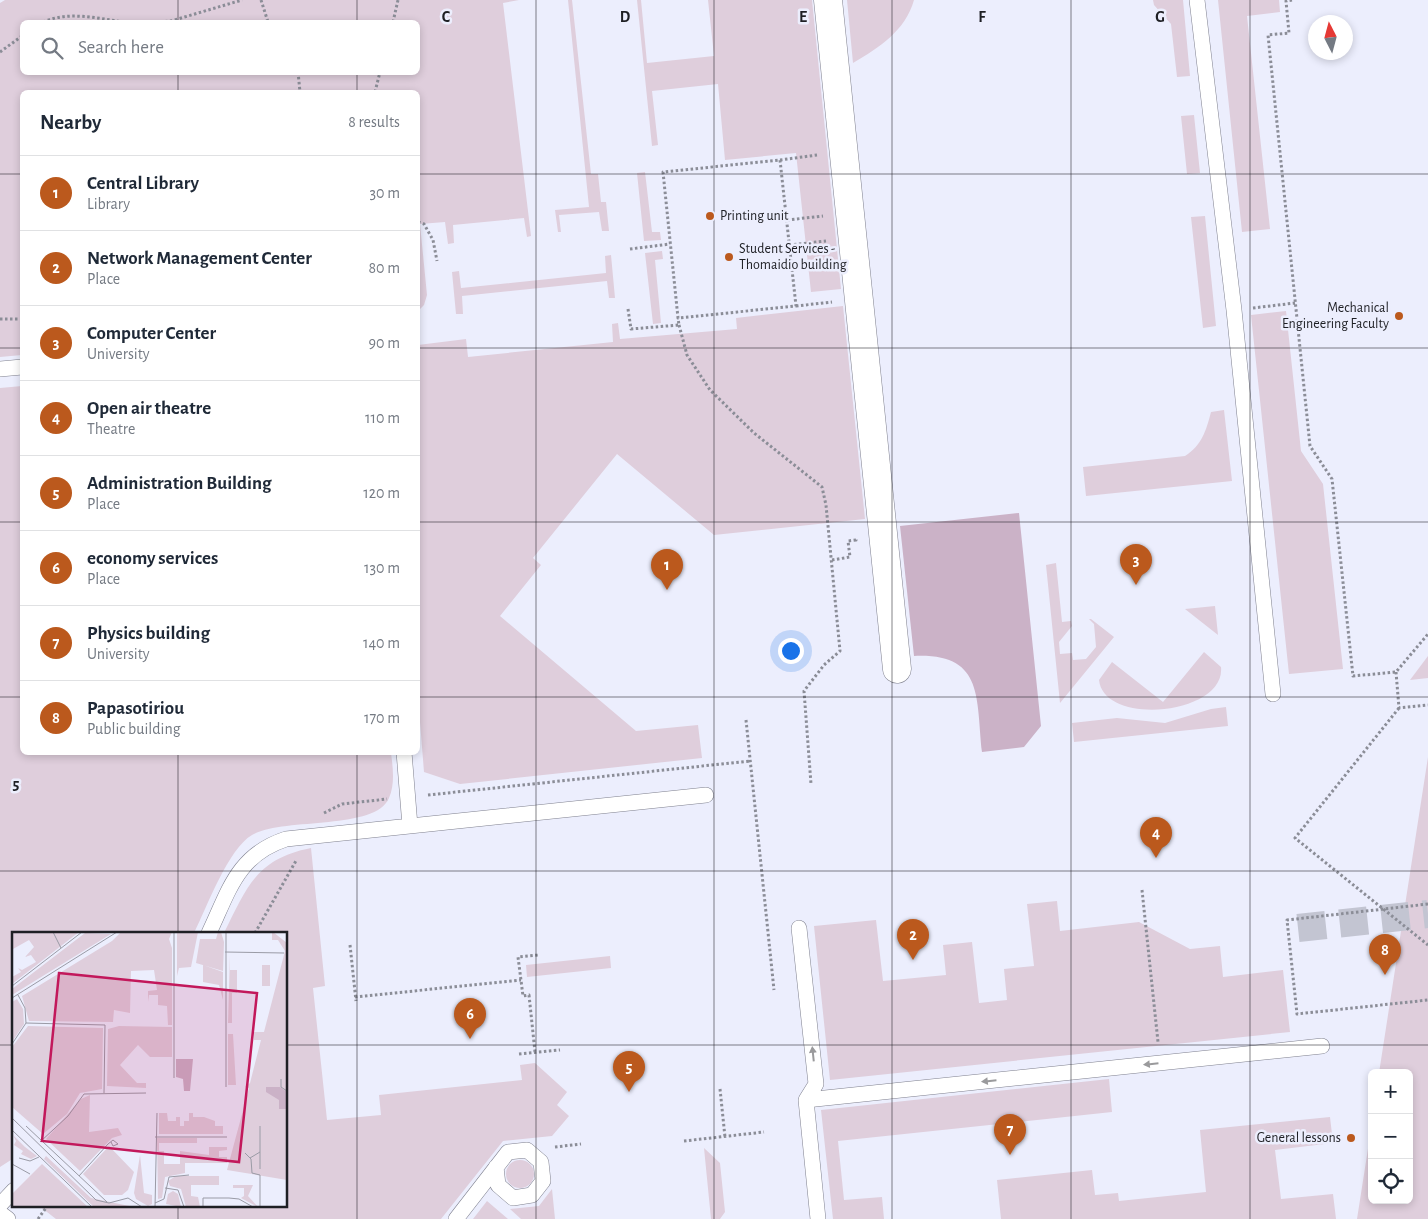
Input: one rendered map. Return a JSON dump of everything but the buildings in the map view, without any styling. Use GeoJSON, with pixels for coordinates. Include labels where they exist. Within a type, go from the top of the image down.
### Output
{"type":"FeatureCollection","features":[{"type":"Feature","properties":{"kind":"street"},"geometry":{"type":"LineString","coordinates":[[828,0],[897,669]]}},
{"type":"Feature","properties":{"kind":"lane"},"geometry":{"type":"LineString","coordinates":[[1197,0],[1234,310],[1274,694]]}},
{"type":"Feature","properties":{"kind":"lane"},"geometry":{"type":"LineString","coordinates":[[0,369],[20,367]]}},
{"type":"Feature","properties":{"kind":"lane"},"geometry":{"type":"LineString","coordinates":[[404,755],[410,826]]}},
{"type":"Feature","properties":{"kind":"lane"},"geometry":{"type":"LineString","coordinates":[[209,932],[238,872],[249,860],[268,845],[286,839],[706,795]]}},
{"type":"Feature","properties":{"kind":"lane"},"geometry":{"type":"LineString","coordinates":[[799,928],[816,1084],[806,1100],[818,1219]]}},
{"type":"Feature","properties":{"kind":"lane"},"geometry":{"type":"LineString","coordinates":[[806,1100],[1316,1046]]}},
{"type":"Feature","properties":{"kind":"lane"},"geometry":{"type":"LineString","coordinates":[[456,1219],[496,1167]]}},
{"type":"Feature","properties":{"kind":"lane"},"geometry":{"type":"LineString","coordinates":[[0,1206],[12,1192]]}},
{"type":"Feature","properties":{"kind":"lane"},"geometry":{"type":"LineString","coordinates":[[0,1213],[8,1219]]}},
{"type":"Feature","properties":{"kind":"path"},"geometry":{"type":"LineString","coordinates":[[174,20],[242,0]]}},
{"type":"Feature","properties":{"kind":"path"},"geometry":{"type":"LineString","coordinates":[[262,0],[267,20]]}},
{"type":"Feature","properties":{"kind":"path"},"geometry":{"type":"LineString","coordinates":[[393,20],[398,0]]}},
{"type":"Feature","properties":{"kind":"path"},"geometry":{"type":"LineString","coordinates":[[1292,0],[1286,1],[1289,33],[1268,35],[1310,446],[1332,478],[1353,676],[1396,672],[1428,634]]}},
{"type":"Feature","properties":{"kind":"path"},"geometry":{"type":"LineString","coordinates":[[48,20],[59,16],[74,15],[109,20]]}},
{"type":"Feature","properties":{"kind":"path"},"geometry":{"type":"LineString","coordinates":[[0,52],[20,37]]}},
{"type":"Feature","properties":{"kind":"path"},"geometry":{"type":"LineString","coordinates":[[298,75],[300,90]]}},
{"type":"Feature","properties":{"kind":"path"},"geometry":{"type":"LineString","coordinates":[[376,90],[379,75]]}},
{"type":"Feature","properties":{"kind":"path"},"geometry":{"type":"LineString","coordinates":[[811,784],[804,690],[824,664],[840,651],[826,505],[822,487],[754,433],[710,390],[686,355],[678,318],[663,172],[844,152]]}},
{"type":"Feature","properties":{"kind":"path"},"geometry":{"type":"LineString","coordinates":[[780,160],[796,306]]}},
{"type":"Feature","properties":{"kind":"path"},"geometry":{"type":"LineString","coordinates":[[787,220],[851,226]]}},
{"type":"Feature","properties":{"kind":"path"},"geometry":{"type":"LineString","coordinates":[[420,223],[424,224],[433,240],[437,261]]}},
{"type":"Feature","properties":{"kind":"path"},"geometry":{"type":"LineString","coordinates":[[789,245],[851,226]]}},
{"type":"Feature","properties":{"kind":"path"},"geometry":{"type":"LineString","coordinates":[[630,249],[670,244]]}},
{"type":"Feature","properties":{"kind":"path"},"geometry":{"type":"LineString","coordinates":[[678,318],[859,299]]}},
{"type":"Feature","properties":{"kind":"path"},"geometry":{"type":"LineString","coordinates":[[1234,310],[1295,304]]}},
{"type":"Feature","properties":{"kind":"path"},"geometry":{"type":"LineString","coordinates":[[628,309],[631,329],[679,325]]}},
{"type":"Feature","properties":{"kind":"path"},"geometry":{"type":"LineString","coordinates":[[0,319],[20,318]]}},
{"type":"Feature","properties":{"kind":"path"},"geometry":{"type":"LineString","coordinates":[[832,560],[850,557],[848,541],[856,540]]}},
{"type":"Feature","properties":{"kind":"path"},"geometry":{"type":"LineString","coordinates":[[1396,672],[1400,708]]}},
{"type":"Feature","properties":{"kind":"path"},"geometry":{"type":"LineString","coordinates":[[1428,705],[1400,708],[1294,838],[1428,945]]}},
{"type":"Feature","properties":{"kind":"path"},"geometry":{"type":"LineString","coordinates":[[746,720],[774,990]]}},
{"type":"Feature","properties":{"kind":"path"},"geometry":{"type":"LineString","coordinates":[[256,932],[321,815],[330,808],[342,804],[750,761]]}},
{"type":"Feature","properties":{"kind":"path"},"geometry":{"type":"LineString","coordinates":[[1142,890],[1160,1063]]}},
{"type":"Feature","properties":{"kind":"path"},"geometry":{"type":"LineString","coordinates":[[1428,904],[1288,920],[1297,1014],[1428,1000]]}},
{"type":"Feature","properties":{"kind":"path"},"geometry":{"type":"LineString","coordinates":[[350,945],[355,999],[521,980]]}},
{"type":"Feature","properties":{"kind":"path"},"geometry":{"type":"LineString","coordinates":[[535,1052],[529,995],[523,996],[518,957],[539,955]]}},
{"type":"Feature","properties":{"kind":"path"},"geometry":{"type":"LineString","coordinates":[[519,1054],[560,1050]]}},
{"type":"Feature","properties":{"kind":"path"},"geometry":{"type":"LineString","coordinates":[[720,1089],[725,1136]]}},
{"type":"Feature","properties":{"kind":"path"},"geometry":{"type":"LineString","coordinates":[[684,1141],[764,1132]]}},
{"type":"Feature","properties":{"kind":"path"},"geometry":{"type":"LineString","coordinates":[[38,1219],[47,1206]]}},
{"type":"Feature","properties":{"kind":"shaded area"},"geometry":{"type":"Polygon","coordinates":[[[5,0],[519,0],[503,3],[531,236],[527,237],[524,218],[453,225],[454,243],[448,244],[445,222],[420,224],[420,90],[20,90],[20,355],[0,357],[0,3],[5,0]]]}},
{"type":"Feature","properties":{"kind":"shaded area"},"geometry":{"type":"Polygon","coordinates":[[[568,0],[572,0],[591,174],[598,174],[601,202],[606,202],[609,231],[602,231],[599,212],[559,215],[561,232],[558,232],[555,210],[589,207],[568,0]]]}},
{"type":"Feature","properties":{"kind":"shaded area"},"geometry":{"type":"Polygon","coordinates":[[[637,0],[641,0],[647,63],[714,56],[708,0],[812,0],[841,289],[811,292],[796,153],[725,160],[718,84],[652,91],[658,145],[652,146],[637,0]]]}},
{"type":"Feature","properties":{"kind":"shaded area"},"geometry":{"type":"Polygon","coordinates":[[[847,0],[914,0],[910,11],[898,29],[873,51],[853,63],[847,0]]]}},
{"type":"Feature","properties":{"kind":"shaded area"},"geometry":{"type":"Polygon","coordinates":[[[1153,0],[1183,0],[1190,76],[1177,77],[1171,24],[1154,5],[1153,0]]]}},
{"type":"Feature","properties":{"kind":"shaded area"},"geometry":{"type":"Polygon","coordinates":[[[1218,0],[1279,0],[1280,12],[1247,16],[1270,229],[1242,232],[1218,0]]]}},
{"type":"Feature","properties":{"kind":"shaded area"},"geometry":{"type":"Polygon","coordinates":[[[1194,115],[1200,173],[1187,174],[1181,116],[1194,115]]]}},
{"type":"Feature","properties":{"kind":"shaded area"},"geometry":{"type":"Polygon","coordinates":[[[645,172],[652,232],[660,232],[661,240],[644,241],[637,173],[645,172]]]}},
{"type":"Feature","properties":{"kind":"shaded area"},"geometry":{"type":"Polygon","coordinates":[[[1205,216],[1216,326],[1203,328],[1191,217],[1205,216]]]}},
{"type":"Feature","properties":{"kind":"shaded area"},"geometry":{"type":"Polygon","coordinates":[[[420,224],[427,295],[424,305],[420,309],[420,224]]]}},
{"type":"Feature","properties":{"kind":"shaded area"},"geometry":{"type":"Polygon","coordinates":[[[662,251],[663,259],[655,260],[661,323],[653,324],[645,253],[662,251]]]}},
{"type":"Feature","properties":{"kind":"shaded area"},"geometry":{"type":"Polygon","coordinates":[[[611,255],[615,298],[609,298],[607,281],[462,296],[463,314],[456,314],[452,272],[459,271],[461,288],[606,273],[605,256],[611,255]]]}},
{"type":"Feature","properties":{"kind":"shaded area"},"geometry":{"type":"Polygon","coordinates":[[[843,306],[865,519],[714,535],[617,454],[533,558],[541,565],[500,616],[636,731],[698,725],[702,758],[460,784],[424,772],[420,722],[420,345],[466,339],[468,357],[613,342],[612,324],[618,323],[620,339],[737,329],[736,318],[843,306]]]}},
{"type":"Feature","properties":{"kind":"shaded area"},"geometry":{"type":"Polygon","coordinates":[[[1286,311],[1301,451],[1323,484],[1343,669],[1289,674],[1251,315],[1286,311]]]}},
{"type":"Feature","properties":{"kind":"shaded area"},"geometry":{"type":"Polygon","coordinates":[[[20,386],[20,755],[391,755],[393,776],[389,798],[380,808],[366,815],[266,830],[252,835],[243,842],[227,865],[194,932],[12,932],[12,1159],[0,1167],[0,388],[20,386]]]}},
{"type":"Feature","properties":{"kind":"shaded area"},"geometry":{"type":"Polygon","coordinates":[[[1224,410],[1232,481],[1086,496],[1083,467],[1185,456],[1196,447],[1202,437],[1211,412],[1224,410]]]}},
{"type":"Feature","properties":{"kind":"shaded area"},"geometry":{"type":"Polygon","coordinates":[[[1019,513],[1041,726],[1024,747],[982,752],[976,697],[972,682],[965,671],[953,662],[937,657],[914,656],[900,526],[1019,513]]]}},
{"type":"Feature","properties":{"kind":"shaded area"},"geometry":{"type":"Polygon","coordinates":[[[1056,563],[1062,622],[1071,621],[1072,626],[1059,642],[1060,654],[1072,653],[1073,660],[1086,659],[1096,647],[1094,624],[1089,619],[1114,637],[1060,703],[1046,565],[1056,563]]]}},
{"type":"Feature","properties":{"kind":"shaded area"},"geometry":{"type":"Polygon","coordinates":[[[1215,606],[1218,635],[1185,609],[1215,606]]]}},
{"type":"Feature","properties":{"kind":"shaded area"},"geometry":{"type":"Polygon","coordinates":[[[1204,652],[1221,667],[1217,683],[1205,696],[1186,705],[1164,709],[1141,709],[1121,705],[1106,695],[1099,680],[1112,662],[1163,702],[1204,652]]]}},
{"type":"Feature","properties":{"kind":"shaded area"},"geometry":{"type":"Polygon","coordinates":[[[1428,656],[1428,678],[1410,680],[1428,656]]]}},
{"type":"Feature","properties":{"kind":"shaded area"},"geometry":{"type":"Polygon","coordinates":[[[1226,707],[1228,726],[1074,742],[1072,723],[1117,718],[1165,723],[1211,709],[1226,707]]]}},
{"type":"Feature","properties":{"kind":"shaded area"},"geometry":{"type":"Polygon","coordinates":[[[1428,757],[1428,1219],[1357,1219],[1368,1149],[1368,1204],[1413,1204],[1413,1069],[1380,1069],[1428,757]]]}},
{"type":"Feature","properties":{"kind":"shaded area"},"geometry":{"type":"Polygon","coordinates":[[[311,848],[325,986],[313,988],[327,1120],[381,1115],[379,1095],[522,1080],[520,1065],[535,1063],[567,1092],[557,1105],[569,1116],[552,1136],[503,1141],[441,1219],[56,1219],[39,1206],[288,1206],[288,932],[225,932],[247,889],[256,877],[277,859],[311,848]]]}},
{"type":"Feature","properties":{"kind":"shaded area"},"geometry":{"type":"Polygon","coordinates":[[[1057,901],[1060,931],[1139,922],[1190,949],[1220,946],[1223,977],[1283,970],[1290,1032],[830,1080],[814,926],[876,920],[883,981],[946,975],[943,945],[972,942],[979,1003],[1007,1000],[1004,969],[1034,966],[1027,904],[1057,901]]]}},
{"type":"Feature","properties":{"kind":"shaded area"},"geometry":{"type":"Polygon","coordinates":[[[610,956],[611,968],[527,977],[526,965],[610,956]]]}},
{"type":"Feature","properties":{"kind":"shaded area"},"geometry":{"type":"Polygon","coordinates":[[[1109,1079],[1112,1112],[838,1141],[844,1200],[882,1197],[884,1219],[833,1219],[821,1110],[1109,1079]]]}},
{"type":"Feature","properties":{"kind":"shaded area"},"geometry":{"type":"Polygon","coordinates":[[[1330,1117],[1333,1143],[1275,1150],[1281,1199],[1333,1194],[1336,1219],[1001,1219],[997,1180],[1092,1170],[1095,1195],[1118,1193],[1119,1201],[1206,1192],[1200,1130],[1330,1117]]]}},
{"type":"Feature","properties":{"kind":"shaded area"},"geometry":{"type":"Polygon","coordinates":[[[704,1148],[720,1163],[725,1212],[720,1219],[711,1219],[704,1148]]]}},
{"type":"Feature","properties":{"kind":"shaded area"},"geometry":{"type":"Polygon","coordinates":[[[520,1160],[530,1164],[534,1174],[530,1184],[520,1188],[510,1184],[506,1174],[510,1164],[520,1160]]]}},
{"type":"Feature","properties":{"kind":"shaded area"},"geometry":{"type":"Polygon","coordinates":[[[552,1189],[555,1219],[521,1219],[510,1209],[539,1206],[552,1189]]]}},
{"type":"Feature","properties":{"kind":"shaded area"},"geometry":{"type":"Polygon","coordinates":[[[487,1201],[508,1219],[473,1219],[487,1201]]]}},
{"type":"Feature","properties":{"kind":"tunnel"},"geometry":{"type":"LineString","coordinates":[[1298,928],[1428,914]]}},
{"type":"Feature","properties":{"kind":"place","name":"Printing unit"},"geometry":{"type":"Point","coordinates":[710,216]}},
{"type":"Feature","properties":{"kind":"place","name":"Student Services - Thomaidio building"},"geometry":{"type":"Point","coordinates":[729,257]}},
{"type":"Feature","properties":{"kind":"place","name":"Mechanical Engineering Faculty"},"geometry":{"type":"Point","coordinates":[1399,316]}},
{"type":"Feature","properties":{"kind":"place","name":"Computer Center"},"geometry":{"type":"Point","coordinates":[1136,585]}},
{"type":"Feature","properties":{"kind":"place","name":"Central Library"},"geometry":{"type":"Point","coordinates":[667,590]}},
{"type":"Feature","properties":{"kind":"place","name":"Open air theatre"},"geometry":{"type":"Point","coordinates":[1156,858]}},
{"type":"Feature","properties":{"kind":"place","name":"Network Management Center"},"geometry":{"type":"Point","coordinates":[913,960]}},
{"type":"Feature","properties":{"kind":"place","name":"Papasotiriou"},"geometry":{"type":"Point","coordinates":[1385,975]}},
{"type":"Feature","properties":{"kind":"place","name":"economy services"},"geometry":{"type":"Point","coordinates":[470,1039]}},
{"type":"Feature","properties":{"kind":"place","name":"Administration Building"},"geometry":{"type":"Point","coordinates":[629,1092]}},
{"type":"Feature","properties":{"kind":"place","name":"General lessons"},"geometry":{"type":"Point","coordinates":[1351,1138]}},
{"type":"Feature","properties":{"kind":"place","name":"Physics building"},"geometry":{"type":"Point","coordinates":[1010,1155]}}]}
